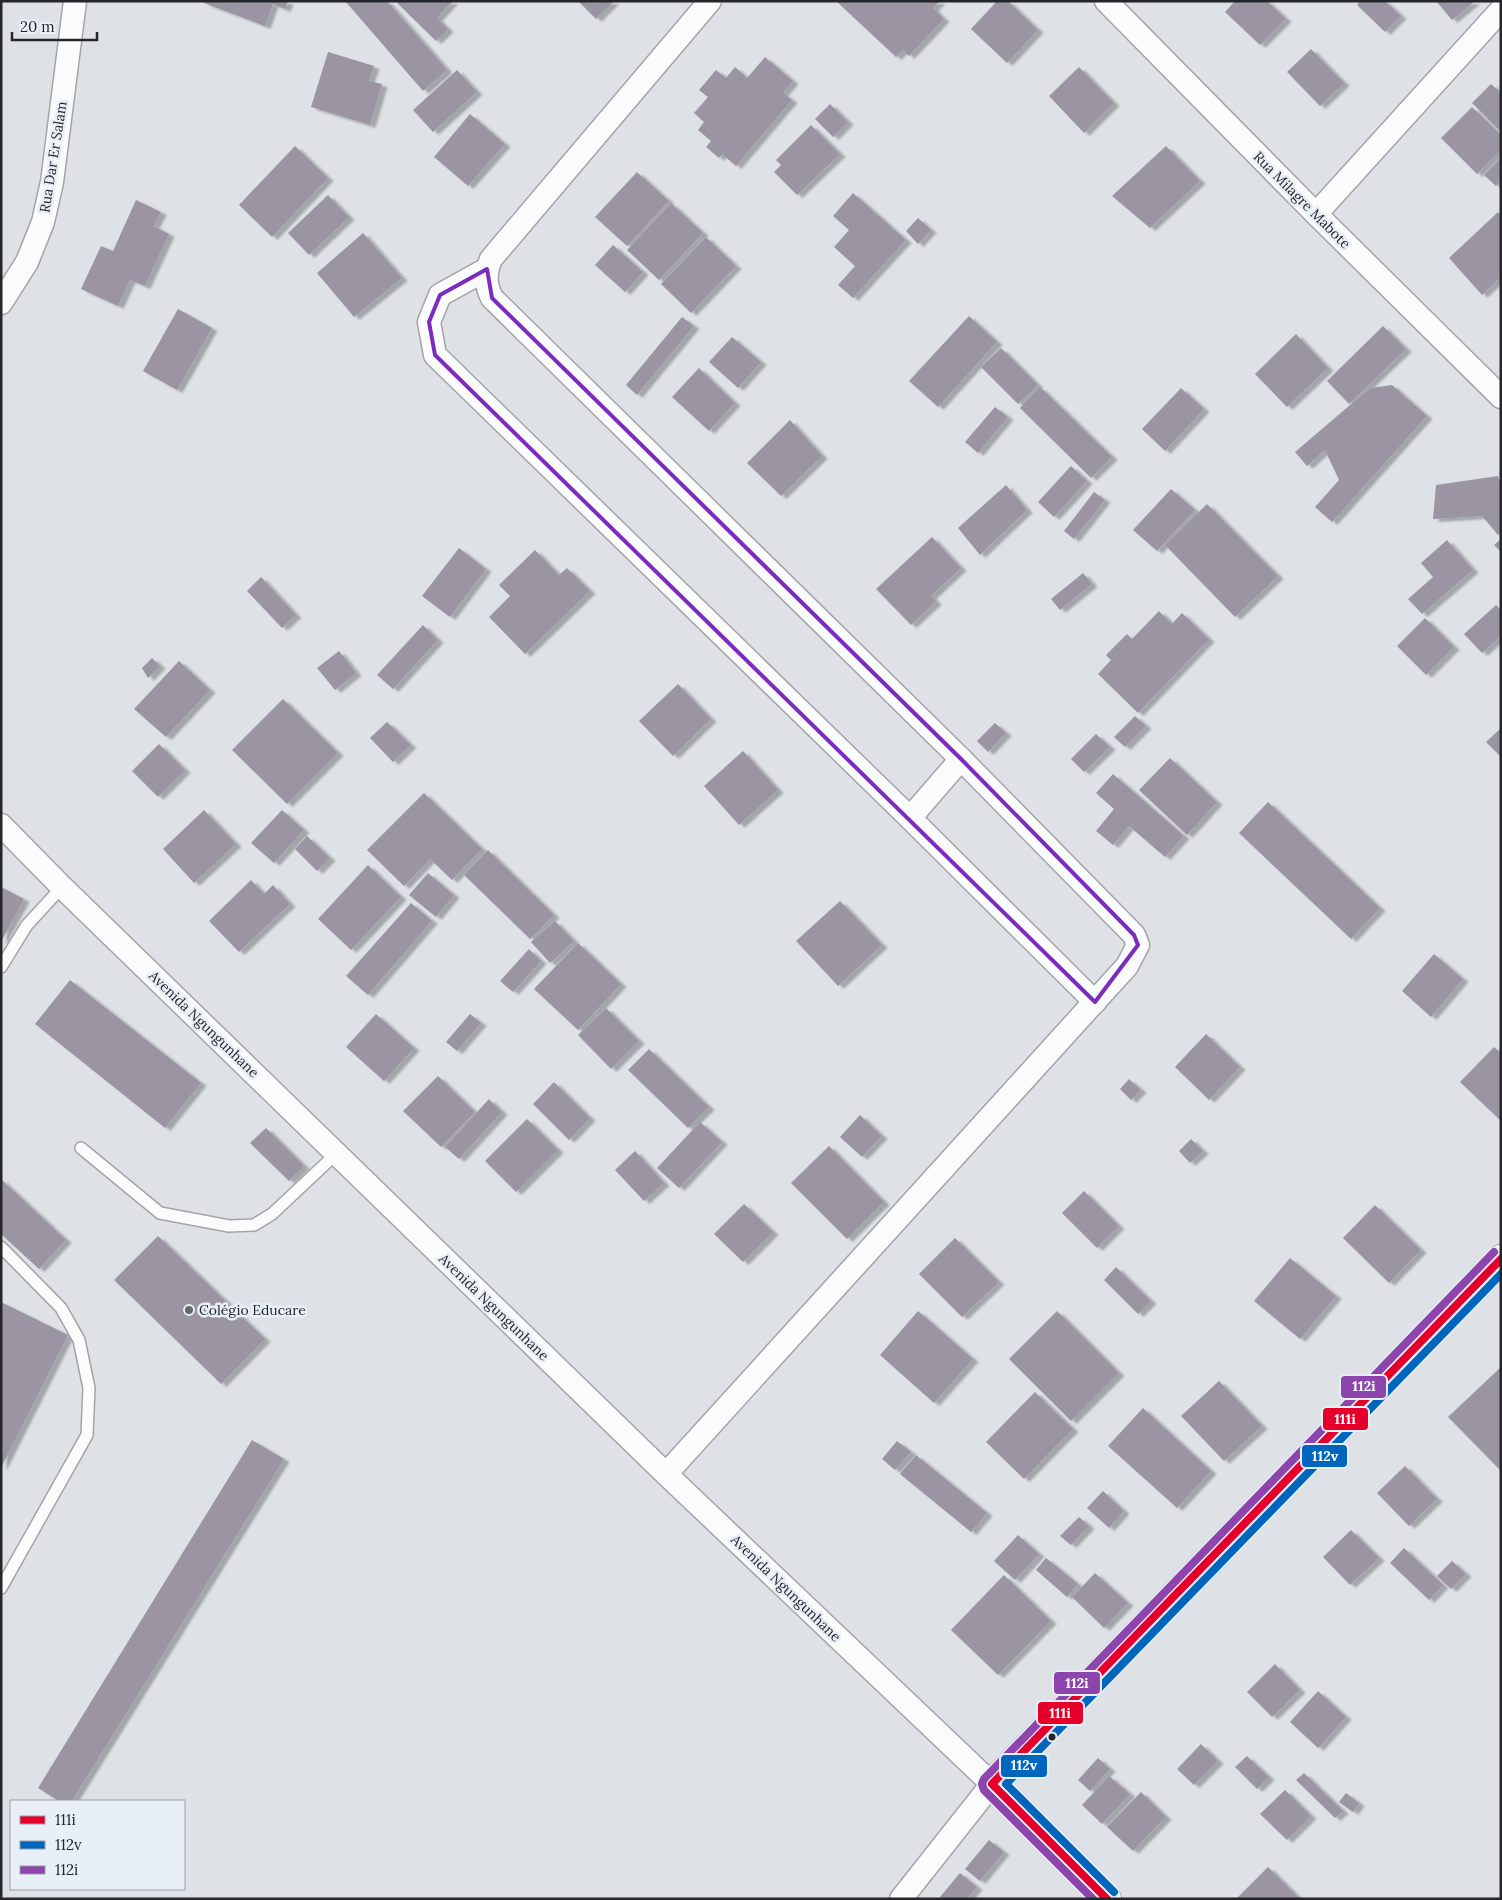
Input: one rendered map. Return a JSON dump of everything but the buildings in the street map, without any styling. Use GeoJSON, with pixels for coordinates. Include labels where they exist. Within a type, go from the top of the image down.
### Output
{"type":"FeatureCollection","features":[{"type":"Feature","properties":{"kind":"street","name":"Rua Dar Er Salam"},"geometry":{"type":"LineString","coordinates":[[1,303],[27,262],[43,222],[52,182],[75,1]]}},
{"type":"Feature","properties":{"kind":"street"},"geometry":{"type":"LineString","coordinates":[[666,1474],[1095,1002],[1127,966],[1138,945],[1134,936],[962,759],[492,298],[486,279],[487,269],[491,260],[710,1]]}},
{"type":"Feature","properties":{"kind":"street","name":"Rua Milagre Mabote"},"geometry":{"type":"LineString","coordinates":[[1106,1],[1316,214],[1501,397]]}},
{"type":"Feature","properties":{"kind":"street"},"geometry":{"type":"LineString","coordinates":[[1316,214],[1501,10]]}},
{"type":"Feature","properties":{"kind":"street"},"geometry":{"type":"LineString","coordinates":[[487,269],[440,295],[429,322],[435,355],[910,818],[1095,1002]]}},
{"type":"Feature","properties":{"kind":"street"},"geometry":{"type":"LineString","coordinates":[[910,818],[962,759]]}},
{"type":"Feature","properties":{"kind":"street","name":"Avenida Ngungunhane"},"geometry":{"type":"LineString","coordinates":[[1,825],[666,1474],[992,1784]]}},
{"type":"Feature","properties":{"kind":"street"},"geometry":{"type":"LineString","coordinates":[[901,1899],[992,1784],[1501,1260]]}},
{"type":"Feature","properties":{"kind":"street"},"geometry":{"type":"LineString","coordinates":[[992,1784],[1107,1899]]}},
{"type":"Feature","properties":{"kind":"lane"},"geometry":{"type":"LineString","coordinates":[[1,968],[27,925],[62,886]]}},
{"type":"Feature","properties":{"kind":"lane"},"geometry":{"type":"LineString","coordinates":[[81,1148],[160,1213],[229,1226],[254,1225],[272,1214],[337,1153]]}},
{"type":"Feature","properties":{"kind":"lane"},"geometry":{"type":"LineString","coordinates":[[1,1247],[61,1308],[79,1340],[89,1388],[88,1435],[1,1588]]}},
{"type":"Feature","properties":{"kind":"highlighted area"},"geometry":{"type":"Polygon","coordinates":[[[487,269],[492,298],[961,759],[1134,935],[1138,945],[1095,1002],[435,355],[429,322],[440,295],[487,269]]]}},
{"type":"Feature","properties":{"kind":"transit line","name":"112i"},"geometry":{"type":"LineString","coordinates":[[1093,1899],[984,1790],[982,1784],[984,1779],[1494,1252]]}},
{"type":"Feature","properties":{"kind":"transit line","name":"111i"},"geometry":{"type":"LineString","coordinates":[[1107,1899],[992,1784],[1501,1259]]}},
{"type":"Feature","properties":{"kind":"transit line","name":"112v"},"geometry":{"type":"LineString","coordinates":[[1114,1892],[1006,1784],[1501,1274]]}},
{"type":"Feature","properties":{"kind":"place","name":"Colégio Educare"},"geometry":{"type":"Point","coordinates":[189,1310]}}]}
